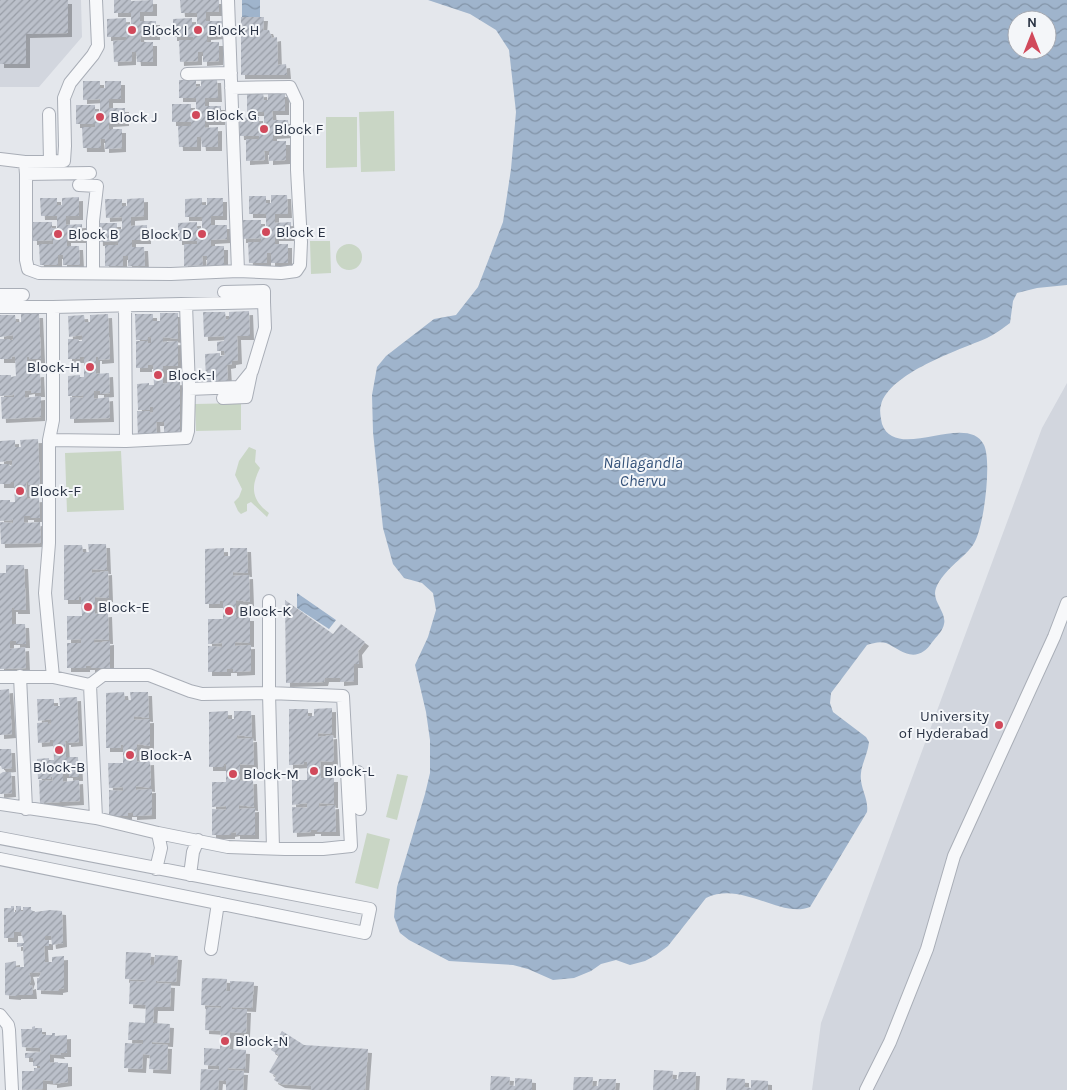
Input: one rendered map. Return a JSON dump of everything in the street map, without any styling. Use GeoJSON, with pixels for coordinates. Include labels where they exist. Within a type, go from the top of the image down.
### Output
{"type":"FeatureCollection","features":[{"type":"Feature","properties":{"kind":"street"},"geometry":{"type":"LineString","coordinates":[[26,168],[50,161],[64,161],[64,98],[70,83],[98,46],[96,0]]}},
{"type":"Feature","properties":{"kind":"street"},"geometry":{"type":"LineString","coordinates":[[228,0],[238,271]]}},
{"type":"Feature","properties":{"kind":"street"},"geometry":{"type":"LineString","coordinates":[[187,74],[231,73]]}},
{"type":"Feature","properties":{"kind":"street"},"geometry":{"type":"LineString","coordinates":[[26,168],[26,260],[28,269],[39,273],[171,274],[238,271],[281,273],[296,271],[300,266],[301,242],[297,170],[297,102],[290,87],[231,88]]}},
{"type":"Feature","properties":{"kind":"street"},"geometry":{"type":"LineString","coordinates":[[50,114],[50,161]]}},
{"type":"Feature","properties":{"kind":"street"},"geometry":{"type":"LineString","coordinates":[[0,159],[26,168],[90,173]]}},
{"type":"Feature","properties":{"kind":"street"},"geometry":{"type":"LineString","coordinates":[[79,185],[97,186],[93,221],[93,273]]}},
{"type":"Feature","properties":{"kind":"street"},"geometry":{"type":"LineString","coordinates":[[223,398],[246,397],[265,328],[264,290],[224,292]]}},
{"type":"Feature","properties":{"kind":"street"},"geometry":{"type":"LineString","coordinates":[[0,295],[23,294]]}},
{"type":"Feature","properties":{"kind":"street"},"geometry":{"type":"LineString","coordinates":[[0,307],[264,302]]}},
{"type":"Feature","properties":{"kind":"street"},"geometry":{"type":"LineString","coordinates":[[49,440],[126,441],[186,438],[188,431],[189,388],[186,304]]}},
{"type":"Feature","properties":{"kind":"street"},"geometry":{"type":"LineString","coordinates":[[124,306],[126,441]]}},
{"type":"Feature","properties":{"kind":"street"},"geometry":{"type":"LineString","coordinates":[[53,307],[54,420],[49,440],[49,543],[45,592],[54,677]]}},
{"type":"Feature","properties":{"kind":"street"},"geometry":{"type":"LineString","coordinates":[[189,388],[238,386],[252,371]]}},
{"type":"Feature","properties":{"kind":"street"},"geometry":{"type":"LineString","coordinates":[[269,602],[273,848]]}},
{"type":"Feature","properties":{"kind":"street"},"geometry":{"type":"LineString","coordinates":[[866,1090],[890,1042],[928,949],[954,856],[1054,637],[1067,603]]}},
{"type":"Feature","properties":{"kind":"street"},"geometry":{"type":"LineString","coordinates":[[0,676],[54,677],[90,684],[103,675],[149,675],[202,694],[269,693],[343,696],[351,846],[323,849],[228,846],[158,833],[96,818],[0,804]]}},
{"type":"Feature","properties":{"kind":"street"},"geometry":{"type":"LineString","coordinates":[[20,676],[26,809]]}},
{"type":"Feature","properties":{"kind":"street"},"geometry":{"type":"LineString","coordinates":[[90,684],[96,818]]}},
{"type":"Feature","properties":{"kind":"street"},"geometry":{"type":"LineString","coordinates":[[347,772],[358,772],[360,809]]}},
{"type":"Feature","properties":{"kind":"street"},"geometry":{"type":"LineString","coordinates":[[156,869],[161,848],[158,833]]}},
{"type":"Feature","properties":{"kind":"street"},"geometry":{"type":"LineString","coordinates":[[0,838],[370,909],[365,933],[0,859]]}},
{"type":"Feature","properties":{"kind":"street"},"geometry":{"type":"LineString","coordinates":[[190,874],[193,852],[198,840]]}},
{"type":"Feature","properties":{"kind":"street"},"geometry":{"type":"LineString","coordinates":[[32,865],[36,846]]}},
{"type":"Feature","properties":{"kind":"street"},"geometry":{"type":"LineString","coordinates":[[211,949],[218,903]]}},
{"type":"Feature","properties":{"kind":"street"},"geometry":{"type":"LineString","coordinates":[[0,1015],[8,1024],[9,1030],[12,1090]]}},
{"type":"Feature","properties":{"kind":"shaded area"},"geometry":{"type":"Polygon","coordinates":[[[0,0],[81,0],[82,37],[39,87],[0,87],[0,0]]]}},
{"type":"Feature","properties":{"kind":"shaded area","name":"University of Hyderabad"},"geometry":{"type":"Polygon","coordinates":[[[1067,383],[1067,1090],[812,1090],[821,1023],[1042,428],[1067,383]]]}},
{"type":"Feature","properties":{"kind":"green space"},"geometry":{"type":"Polygon","coordinates":[[[394,111],[395,171],[361,172],[359,112],[394,111]]]}},
{"type":"Feature","properties":{"kind":"green space"},"geometry":{"type":"Polygon","coordinates":[[[326,117],[357,117],[357,167],[326,168],[326,117]]]}},
{"type":"Feature","properties":{"kind":"green space"},"geometry":{"type":"Polygon","coordinates":[[[310,241],[330,241],[331,273],[311,274],[310,241]]]}},
{"type":"Feature","properties":{"kind":"green space"},"geometry":{"type":"Polygon","coordinates":[[[349,244],[358,248],[362,257],[358,266],[349,270],[340,266],[336,257],[340,248],[349,244]]]}},
{"type":"Feature","properties":{"kind":"green space"},"geometry":{"type":"Polygon","coordinates":[[[241,403],[241,430],[196,431],[195,404],[241,403]]]}},
{"type":"Feature","properties":{"kind":"green space"},"geometry":{"type":"Polygon","coordinates":[[[249,447],[256,450],[255,462],[260,468],[255,482],[254,493],[259,503],[269,513],[267,517],[251,502],[247,504],[247,511],[241,514],[234,502],[239,497],[242,489],[235,475],[239,461],[249,447]]]}},
{"type":"Feature","properties":{"kind":"green space"},"geometry":{"type":"Polygon","coordinates":[[[121,451],[124,510],[67,512],[65,453],[121,451]]]}},
{"type":"Feature","properties":{"kind":"green space"},"geometry":{"type":"Polygon","coordinates":[[[397,774],[408,776],[397,820],[386,817],[397,774]]]}},
{"type":"Feature","properties":{"kind":"green space"},"geometry":{"type":"Polygon","coordinates":[[[367,833],[390,839],[378,889],[355,883],[367,833]]]}},
{"type":"Feature","properties":{"kind":"water"},"geometry":{"type":"Polygon","coordinates":[[[242,0],[260,0],[260,29],[242,29],[242,0]]]}},
{"type":"Feature","properties":{"kind":"water","name":"Nallagandla Chervu"},"geometry":{"type":"Polygon","coordinates":[[[428,0],[1067,0],[1067,285],[1037,288],[1017,293],[1013,301],[1010,323],[987,338],[943,356],[911,373],[887,393],[880,407],[882,424],[890,435],[901,439],[963,433],[975,436],[984,445],[987,480],[986,495],[977,537],[969,550],[939,581],[936,588],[937,602],[944,620],[940,632],[925,650],[914,655],[904,653],[884,642],[867,645],[831,693],[830,703],[833,712],[866,737],[869,742],[861,778],[867,802],[867,812],[810,907],[786,908],[747,896],[720,894],[706,898],[668,946],[645,961],[630,965],[616,960],[601,964],[591,971],[574,978],[553,980],[528,969],[513,965],[449,961],[409,940],[400,933],[394,917],[397,887],[430,773],[430,740],[426,712],[415,665],[428,637],[436,610],[433,593],[422,583],[404,578],[393,564],[383,528],[373,432],[372,395],[377,367],[386,356],[434,319],[456,315],[478,287],[503,222],[511,169],[516,112],[509,50],[496,30],[470,14],[428,0]]]}},
{"type":"Feature","properties":{"kind":"water"},"geometry":{"type":"Polygon","coordinates":[[[297,593],[336,620],[329,629],[297,608],[297,593]]]}},
{"type":"Feature","properties":{"kind":"building"},"geometry":{"type":"Polygon","coordinates":[[[0,0],[68,0],[68,33],[26,34],[26,64],[0,64],[0,0]]]}},
{"type":"Feature","properties":{"kind":"building","name":"Block I"},"geometry":{"type":"Polygon","coordinates":[[[114,0],[153,0],[153,12],[140,12],[140,21],[156,21],[156,36],[140,36],[141,42],[153,42],[153,62],[137,62],[136,52],[132,52],[132,61],[114,62],[113,41],[126,40],[126,37],[107,37],[107,19],[126,18],[126,24],[131,24],[131,13],[114,13],[114,0]]]}},
{"type":"Feature","properties":{"kind":"building","name":"Block H"},"geometry":{"type":"Polygon","coordinates":[[[180,0],[219,0],[219,12],[206,12],[206,21],[222,21],[222,35],[207,36],[207,42],[219,42],[219,61],[203,62],[203,52],[198,52],[198,61],[180,62],[179,40],[193,40],[193,37],[173,37],[173,19],[192,18],[192,24],[197,24],[197,13],[181,13],[180,0]]]}},
{"type":"Feature","properties":{"kind":"building"},"geometry":{"type":"Polygon","coordinates":[[[241,17],[264,17],[263,30],[269,30],[272,38],[277,37],[278,65],[286,64],[287,75],[241,75],[241,17]]]}},
{"type":"Feature","properties":{"kind":"building","name":"Block G"},"geometry":{"type":"Polygon","coordinates":[[[201,79],[217,79],[218,98],[205,98],[205,106],[221,106],[221,121],[205,121],[205,128],[218,127],[218,147],[202,147],[201,137],[197,137],[197,147],[179,147],[178,126],[191,126],[191,122],[172,122],[172,104],[191,104],[191,110],[196,110],[196,98],[179,98],[179,80],[196,80],[196,87],[201,86],[201,79]]]}},
{"type":"Feature","properties":{"kind":"building","name":"Block J"},"geometry":{"type":"Polygon","coordinates":[[[83,81],[100,81],[100,88],[105,88],[105,81],[121,81],[121,99],[109,99],[109,108],[125,108],[125,122],[109,123],[109,129],[122,129],[122,148],[105,149],[105,139],[100,139],[101,148],[83,148],[82,127],[95,127],[95,124],[76,124],[76,105],[95,105],[95,111],[100,111],[100,99],[83,100],[83,81]]]}},
{"type":"Feature","properties":{"kind":"building","name":"Block F"},"geometry":{"type":"Polygon","coordinates":[[[263,93],[264,100],[268,100],[268,93],[285,93],[285,111],[272,111],[273,120],[288,120],[289,134],[273,135],[273,141],[286,141],[286,160],[269,161],[269,151],[264,151],[265,160],[246,161],[246,139],[259,139],[259,136],[240,136],[239,118],[259,117],[259,123],[264,123],[264,112],[247,112],[247,94],[263,93]]]}},
{"type":"Feature","properties":{"kind":"building","name":"Block E"},"geometry":{"type":"Polygon","coordinates":[[[271,195],[287,195],[288,214],[275,214],[275,223],[291,222],[291,237],[275,237],[275,244],[288,244],[288,263],[271,263],[271,253],[267,253],[267,263],[249,263],[248,242],[261,242],[261,238],[242,239],[242,220],[261,220],[261,226],[266,226],[266,214],[249,214],[249,196],[266,196],[266,203],[271,203],[271,195]]]}},
{"type":"Feature","properties":{"kind":"building","name":"Block B"},"geometry":{"type":"Polygon","coordinates":[[[79,197],[79,216],[66,216],[66,225],[82,224],[82,239],[67,239],[67,246],[79,246],[80,265],[63,265],[63,255],[58,255],[58,265],[40,265],[39,244],[53,244],[53,240],[33,241],[33,222],[52,222],[52,228],[57,228],[57,216],[41,216],[40,198],[57,198],[57,205],[62,205],[62,198],[79,197]]]}},
{"type":"Feature","properties":{"kind":"building"},"geometry":{"type":"Polygon","coordinates":[[[144,198],[144,216],[131,217],[131,226],[147,225],[147,240],[132,240],[132,247],[144,247],[145,266],[128,266],[128,256],[123,256],[123,266],[105,266],[105,245],[118,245],[118,241],[99,242],[98,223],[117,223],[117,229],[122,229],[122,217],[106,218],[105,199],[122,199],[122,206],[127,206],[127,199],[144,198]]]}},
{"type":"Feature","properties":{"kind":"building","name":"Block D"},"geometry":{"type":"Polygon","coordinates":[[[202,198],[202,205],[207,205],[207,198],[223,198],[223,216],[211,216],[211,225],[227,225],[227,239],[211,240],[211,246],[224,246],[224,265],[207,266],[207,256],[202,256],[203,265],[184,266],[184,244],[197,244],[197,241],[178,241],[178,223],[197,222],[197,228],[202,228],[202,217],[185,217],[185,199],[202,198]]]}},
{"type":"Feature","properties":{"kind":"building"},"geometry":{"type":"Polygon","coordinates":[[[249,311],[250,336],[237,336],[238,360],[232,361],[232,364],[227,365],[228,381],[206,382],[205,354],[220,353],[220,356],[225,355],[224,351],[217,351],[217,342],[224,341],[224,336],[204,337],[203,312],[225,312],[226,320],[229,319],[229,312],[249,311]]]}},
{"type":"Feature","properties":{"kind":"building","name":"Block-I"},"geometry":{"type":"Polygon","coordinates":[[[160,313],[178,313],[178,339],[163,337],[163,342],[178,341],[178,366],[163,366],[163,384],[180,381],[180,435],[164,436],[164,422],[156,422],[157,437],[138,437],[137,411],[150,411],[150,413],[153,412],[153,407],[150,407],[150,410],[138,410],[137,384],[149,383],[149,385],[154,385],[153,365],[148,365],[148,368],[136,368],[136,341],[148,341],[148,343],[151,343],[151,337],[148,337],[148,340],[136,340],[135,314],[153,314],[153,321],[160,321],[160,313]]]}},
{"type":"Feature","properties":{"kind":"building"},"geometry":{"type":"Polygon","coordinates":[[[21,314],[39,314],[41,359],[29,359],[27,357],[27,374],[40,373],[41,393],[31,393],[31,390],[25,391],[25,398],[41,396],[41,417],[2,419],[1,397],[14,397],[14,393],[13,395],[0,396],[0,375],[16,376],[15,356],[11,357],[12,359],[0,359],[0,339],[13,340],[13,335],[0,337],[0,315],[15,315],[16,322],[21,322],[21,314]]]}},
{"type":"Feature","properties":{"kind":"building","name":"Block-H"},"geometry":{"type":"Polygon","coordinates":[[[108,314],[110,359],[98,360],[98,357],[96,357],[96,374],[109,373],[110,393],[100,394],[100,391],[94,391],[94,399],[109,397],[110,418],[70,419],[70,397],[83,398],[83,393],[82,396],[68,396],[68,376],[80,375],[80,377],[84,377],[84,357],[68,359],[68,339],[82,341],[82,335],[69,337],[68,316],[84,315],[85,322],[90,322],[90,315],[108,314]]]}},
{"type":"Feature","properties":{"kind":"building","name":"Block-F"},"geometry":{"type":"Polygon","coordinates":[[[38,439],[40,484],[28,485],[28,482],[26,482],[27,499],[39,498],[40,518],[24,516],[24,523],[40,522],[41,543],[1,544],[0,522],[13,523],[13,518],[12,520],[0,521],[0,500],[15,502],[14,482],[11,482],[11,484],[0,484],[0,464],[9,464],[10,466],[12,465],[12,460],[0,462],[0,441],[15,440],[15,447],[21,447],[20,440],[38,439]]]}},
{"type":"Feature","properties":{"kind":"building","name":"Block-E"},"geometry":{"type":"Polygon","coordinates":[[[88,544],[106,544],[107,570],[92,569],[92,573],[108,571],[109,598],[95,597],[95,614],[108,613],[109,640],[94,639],[94,643],[110,641],[110,668],[91,668],[91,666],[86,666],[86,668],[67,668],[67,643],[81,643],[81,639],[67,640],[67,616],[82,616],[81,597],[79,597],[79,600],[64,600],[64,545],[82,545],[83,552],[89,552],[88,544]]]}},
{"type":"Feature","properties":{"kind":"building","name":"Block-K"},"geometry":{"type":"Polygon","coordinates":[[[224,548],[224,556],[230,556],[230,548],[247,548],[248,573],[233,572],[233,576],[249,575],[250,602],[236,600],[236,617],[250,617],[250,643],[235,642],[235,646],[251,645],[251,671],[233,672],[233,669],[227,669],[227,672],[208,672],[208,646],[222,647],[222,643],[208,644],[208,619],[223,619],[223,601],[220,601],[220,604],[205,604],[205,549],[224,548]]]}},
{"type":"Feature","properties":{"kind":"building"},"geometry":{"type":"Polygon","coordinates":[[[6,565],[24,565],[26,610],[14,610],[12,608],[12,624],[25,624],[26,644],[16,644],[16,641],[10,641],[10,649],[25,647],[26,668],[0,669],[0,573],[6,573],[6,565]]]}},
{"type":"Feature","properties":{"kind":"building"},"geometry":{"type":"Polygon","coordinates":[[[285,600],[333,634],[341,624],[365,642],[358,651],[359,664],[354,664],[354,681],[340,682],[340,678],[325,678],[324,682],[286,683],[285,600]]]}},
{"type":"Feature","properties":{"kind":"building"},"geometry":{"type":"Polygon","coordinates":[[[9,689],[12,734],[0,735],[0,690],[9,689]]]}},
{"type":"Feature","properties":{"kind":"building","name":"Block-A"},"geometry":{"type":"Polygon","coordinates":[[[124,692],[125,700],[131,700],[130,692],[148,692],[149,718],[134,716],[134,720],[150,719],[150,746],[137,744],[137,762],[150,761],[151,788],[136,786],[136,790],[152,789],[152,815],[133,816],[133,813],[128,813],[128,816],[109,816],[109,790],[123,791],[123,787],[109,788],[108,763],[123,763],[123,745],[121,745],[121,748],[106,748],[106,693],[124,692]]]}},
{"type":"Feature","properties":{"kind":"building","name":"Block-B"},"geometry":{"type":"Polygon","coordinates":[[[77,697],[79,742],[67,743],[65,741],[66,757],[78,757],[79,777],[69,777],[69,774],[63,774],[63,782],[79,780],[80,801],[40,803],[39,780],[53,781],[52,776],[51,779],[38,779],[37,759],[49,758],[49,760],[54,760],[53,740],[38,743],[37,723],[48,722],[48,724],[51,724],[51,719],[38,721],[37,699],[54,699],[54,706],[60,706],[59,698],[77,697]]]}},
{"type":"Feature","properties":{"kind":"building","name":"Block-L"},"geometry":{"type":"Polygon","coordinates":[[[332,708],[332,734],[318,733],[318,737],[333,735],[334,762],[320,761],[321,778],[334,778],[334,804],[319,803],[319,807],[335,805],[336,832],[317,832],[317,830],[311,830],[311,832],[293,833],[292,807],[307,808],[307,803],[292,805],[292,780],[307,780],[307,762],[289,765],[289,709],[308,709],[308,716],[314,716],[314,709],[332,708]]]}},
{"type":"Feature","properties":{"kind":"building","name":"Block-M"},"geometry":{"type":"Polygon","coordinates":[[[228,711],[228,719],[234,719],[234,711],[251,711],[252,737],[237,735],[237,739],[253,738],[254,765],[240,764],[240,781],[253,780],[254,807],[239,805],[239,809],[255,808],[255,835],[236,835],[236,832],[231,833],[231,835],[212,835],[212,809],[226,810],[226,806],[212,807],[212,782],[226,782],[226,764],[224,764],[224,767],[209,767],[209,712],[228,711]]]}},
{"type":"Feature","properties":{"kind":"building"},"geometry":{"type":"Polygon","coordinates":[[[0,749],[11,749],[12,768],[2,769],[0,766],[0,749]]]}},
{"type":"Feature","properties":{"kind":"building"},"geometry":{"type":"Polygon","coordinates":[[[11,772],[12,793],[0,794],[0,774],[11,772]]]}},
{"type":"Feature","properties":{"kind":"building"},"geometry":{"type":"Polygon","coordinates":[[[11,906],[14,906],[14,912],[16,912],[16,906],[21,906],[21,911],[23,911],[23,907],[31,907],[31,910],[35,912],[62,911],[63,943],[52,945],[51,936],[45,936],[45,940],[49,940],[49,946],[44,946],[45,962],[52,962],[52,957],[64,956],[64,988],[59,989],[59,991],[37,990],[37,978],[39,978],[41,972],[29,973],[31,980],[29,986],[32,985],[33,995],[5,995],[5,963],[16,961],[16,967],[24,967],[23,946],[17,947],[17,943],[24,943],[21,932],[14,932],[14,938],[4,938],[4,908],[11,908],[11,906]]]}},
{"type":"Feature","properties":{"kind":"building"},"geometry":{"type":"Polygon","coordinates":[[[126,952],[151,953],[150,965],[154,965],[155,955],[178,956],[176,982],[156,981],[156,983],[171,984],[170,1007],[154,1007],[153,1023],[170,1024],[169,1043],[152,1042],[152,1044],[168,1045],[167,1070],[149,1069],[150,1055],[143,1054],[142,1069],[124,1068],[125,1043],[143,1044],[143,1040],[128,1040],[129,1022],[145,1023],[146,1005],[129,1004],[130,981],[146,982],[145,980],[125,979],[126,952]]]}},
{"type":"Feature","properties":{"kind":"building","name":"Block-N"},"geometry":{"type":"Polygon","coordinates":[[[202,978],[227,979],[226,991],[230,991],[230,981],[254,982],[252,1008],[232,1007],[232,1009],[247,1009],[246,1033],[230,1032],[229,1049],[246,1050],[245,1069],[228,1068],[228,1070],[244,1071],[243,1090],[226,1090],[226,1081],[219,1080],[218,1090],[200,1090],[201,1069],[219,1070],[219,1066],[204,1065],[204,1048],[220,1049],[221,1031],[205,1030],[206,1007],[221,1008],[221,1006],[201,1005],[202,978]]]}},
{"type":"Feature","properties":{"kind":"building"},"geometry":{"type":"Polygon","coordinates":[[[35,1026],[35,1028],[42,1028],[42,1034],[45,1035],[55,1033],[55,1036],[67,1035],[67,1053],[60,1053],[61,1055],[50,1054],[50,1063],[68,1063],[68,1082],[53,1084],[53,1081],[43,1080],[43,1089],[22,1090],[22,1071],[34,1071],[34,1068],[40,1068],[40,1066],[33,1066],[33,1058],[25,1058],[25,1053],[41,1052],[40,1048],[22,1047],[21,1029],[32,1029],[35,1026]]]}},
{"type":"Feature","properties":{"kind":"building"},"geometry":{"type":"Polygon","coordinates":[[[282,1031],[304,1045],[368,1049],[365,1090],[311,1090],[311,1086],[281,1084],[274,1080],[276,1076],[269,1072],[279,1055],[271,1050],[282,1031]]]}},
{"type":"Feature","properties":{"kind":"building"},"geometry":{"type":"Polygon","coordinates":[[[654,1070],[673,1071],[672,1079],[678,1079],[679,1072],[696,1072],[695,1090],[653,1090],[654,1070]]]}},
{"type":"Feature","properties":{"kind":"building"},"geometry":{"type":"Polygon","coordinates":[[[491,1076],[510,1077],[509,1085],[515,1086],[515,1078],[532,1079],[532,1090],[490,1090],[491,1076]]]}},
{"type":"Feature","properties":{"kind":"building"},"geometry":{"type":"Polygon","coordinates":[[[574,1077],[593,1077],[592,1086],[598,1086],[599,1079],[616,1079],[615,1090],[573,1090],[574,1077]]]}},
{"type":"Feature","properties":{"kind":"building"},"geometry":{"type":"Polygon","coordinates":[[[727,1078],[745,1079],[745,1087],[751,1088],[751,1080],[768,1081],[768,1090],[726,1090],[727,1078]]]}},
{"type":"Feature","properties":{"kind":"place","name":"Block I"},"geometry":{"type":"Point","coordinates":[132,30]}},
{"type":"Feature","properties":{"kind":"place","name":"Block H"},"geometry":{"type":"Point","coordinates":[198,30]}},
{"type":"Feature","properties":{"kind":"place","name":"Block G"},"geometry":{"type":"Point","coordinates":[196,115]}},
{"type":"Feature","properties":{"kind":"place","name":"Block J"},"geometry":{"type":"Point","coordinates":[100,117]}},
{"type":"Feature","properties":{"kind":"place","name":"Block F"},"geometry":{"type":"Point","coordinates":[264,129]}},
{"type":"Feature","properties":{"kind":"place","name":"Block E"},"geometry":{"type":"Point","coordinates":[266,232]}},
{"type":"Feature","properties":{"kind":"place","name":"Block B"},"geometry":{"type":"Point","coordinates":[58,234]}},
{"type":"Feature","properties":{"kind":"place","name":"Block D"},"geometry":{"type":"Point","coordinates":[202,234]}},
{"type":"Feature","properties":{"kind":"place","name":"Block-H"},"geometry":{"type":"Point","coordinates":[90,367]}},
{"type":"Feature","properties":{"kind":"place","name":"Block-I"},"geometry":{"type":"Point","coordinates":[158,375]}},
{"type":"Feature","properties":{"kind":"place","name":"Block-F"},"geometry":{"type":"Point","coordinates":[20,491]}},
{"type":"Feature","properties":{"kind":"place","name":"Block-E"},"geometry":{"type":"Point","coordinates":[88,607]}},
{"type":"Feature","properties":{"kind":"place","name":"Block-K"},"geometry":{"type":"Point","coordinates":[229,611]}},
{"type":"Feature","properties":{"kind":"place","name":"University of Hyderabad"},"geometry":{"type":"Point","coordinates":[999,725]}},
{"type":"Feature","properties":{"kind":"place","name":"Block-B"},"geometry":{"type":"Point","coordinates":[59,750]}},
{"type":"Feature","properties":{"kind":"place","name":"Block-A"},"geometry":{"type":"Point","coordinates":[130,755]}},
{"type":"Feature","properties":{"kind":"place","name":"Block-L"},"geometry":{"type":"Point","coordinates":[314,771]}},
{"type":"Feature","properties":{"kind":"place","name":"Block-M"},"geometry":{"type":"Point","coordinates":[233,774]}},
{"type":"Feature","properties":{"kind":"place","name":"Block-N"},"geometry":{"type":"Point","coordinates":[225,1041]}}]}
